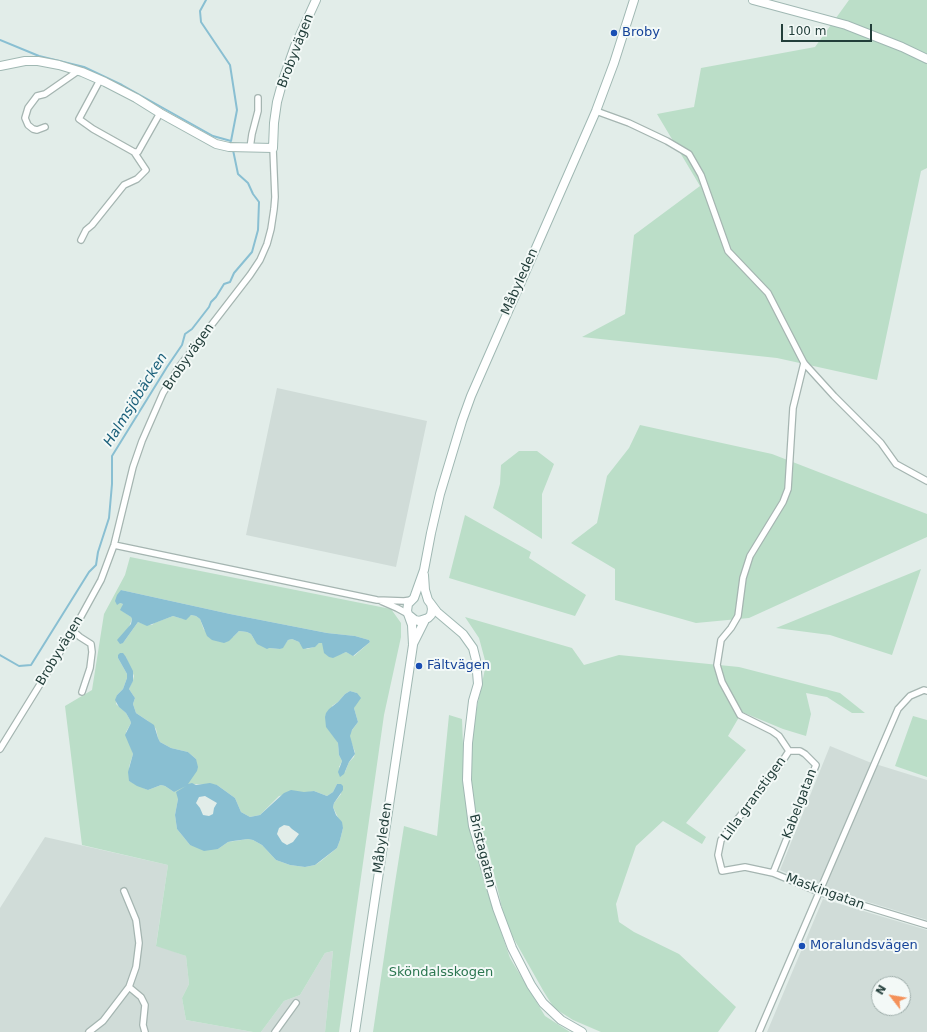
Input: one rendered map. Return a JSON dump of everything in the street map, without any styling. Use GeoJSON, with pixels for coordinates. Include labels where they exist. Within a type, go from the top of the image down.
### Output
{"type":"FeatureCollection","features":[{"type":"Feature","properties":{"kind":"street","name":"Brobyvägen"},"geometry":{"type":"LineString","coordinates":[[0,749],[73,631],[98,585],[114,545],[133,467],[142,441],[163,393],[183,361],[250,275],[260,260],[267,244],[271,229],[275,197],[273,148],[277,102],[283,80],[296,46],[316,0]]}},
{"type":"Feature","properties":{"kind":"street","name":"Måbyleden"},"geometry":{"type":"LineString","coordinates":[[355,1032],[413,645],[412,625],[407,608],[424,570],[440,494],[462,421],[516,292],[596,112],[614,63],[634,0]]}},
{"type":"Feature","properties":{"kind":"street"},"geometry":{"type":"LineString","coordinates":[[753,0],[846,25],[902,47],[927,59]]}},
{"type":"Feature","properties":{"kind":"street"},"geometry":{"type":"LineString","coordinates":[[0,66],[25,61],[38,61],[78,71],[136,98],[216,144],[228,147],[273,148]]}},
{"type":"Feature","properties":{"kind":"street"},"geometry":{"type":"LineString","coordinates":[[45,127],[33,130],[28,125],[25,118],[28,108],[37,96],[45,94],[78,71]]}},
{"type":"Feature","properties":{"kind":"street"},"geometry":{"type":"LineString","coordinates":[[81,240],[86,230],[92,225],[124,185],[137,179],[146,170],[134,152],[93,129],[79,119],[100,80]]}},
{"type":"Feature","properties":{"kind":"street"},"geometry":{"type":"LineString","coordinates":[[250,148],[258,111],[258,98]]}},
{"type":"Feature","properties":{"kind":"street"},"geometry":{"type":"LineString","coordinates":[[596,112],[629,123],[667,141],[689,154],[701,175],[728,251],[768,293],[804,363],[834,396],[881,443],[896,464],[927,481]]}},
{"type":"Feature","properties":{"kind":"street"},"geometry":{"type":"LineString","coordinates":[[134,152],[138,152],[160,113]]}},
{"type":"Feature","properties":{"kind":"street"},"geometry":{"type":"LineString","coordinates":[[789,751],[780,736],[772,730],[740,715],[722,682],[717,665],[721,640],[731,628],[738,616],[743,578],[750,556],[783,502],[788,489],[793,408],[804,363]]}},
{"type":"Feature","properties":{"kind":"street"},"geometry":{"type":"LineString","coordinates":[[114,545],[377,600],[404,601],[423,597],[430,602]]}},
{"type":"Feature","properties":{"kind":"street","name":"Måbyleden"},"geometry":{"type":"LineString","coordinates":[[413,645],[432,609],[425,590],[424,570]]}},
{"type":"Feature","properties":{"kind":"street"},"geometry":{"type":"LineString","coordinates":[[377,600],[397,608],[415,620],[419,621],[426,619]]}},
{"type":"Feature","properties":{"kind":"street","name":"Bristagatan"},"geometry":{"type":"LineString","coordinates":[[430,602],[437,612],[463,634],[472,648],[476,660],[478,684],[473,701],[468,743],[467,780],[473,826],[497,908],[512,948],[531,985],[543,1003],[562,1020],[582,1032]]}},
{"type":"Feature","properties":{"kind":"street","name":"Bristagatan"},"geometry":{"type":"LineString","coordinates":[[426,619],[442,620],[452,625]]}},
{"type":"Feature","properties":{"kind":"street"},"geometry":{"type":"LineString","coordinates":[[73,631],[80,638],[91,644],[92,652],[90,668],[82,692]]}},
{"type":"Feature","properties":{"kind":"street"},"geometry":{"type":"LineString","coordinates":[[759,1032],[898,709],[910,696],[924,690],[927,691]]}},
{"type":"Feature","properties":{"kind":"street","name":"Lilla granstigen"},"geometry":{"type":"LineString","coordinates":[[722,871],[718,855],[722,840],[778,768],[789,751]]}},
{"type":"Feature","properties":{"kind":"street","name":"Kabelgatan"},"geometry":{"type":"LineString","coordinates":[[773,873],[816,765],[800,751],[789,751]]}},
{"type":"Feature","properties":{"kind":"street","name":"Maskingatan"},"geometry":{"type":"LineString","coordinates":[[722,871],[745,867],[773,873],[819,892],[927,925]]}},
{"type":"Feature","properties":{"kind":"street"},"geometry":{"type":"LineString","coordinates":[[89,1032],[103,1020],[129,987],[136,968],[139,942],[136,920],[124,892]]}},
{"type":"Feature","properties":{"kind":"street"},"geometry":{"type":"LineString","coordinates":[[129,987],[142,997],[145,1005],[143,1025],[145,1032]]}},
{"type":"Feature","properties":{"kind":"street"},"geometry":{"type":"LineString","coordinates":[[275,1032],[296,1003]]}},
{"type":"Feature","properties":{"kind":"shaded area"},"geometry":{"type":"Polygon","coordinates":[[[277,388],[427,421],[396,567],[246,535],[277,388]]]}},
{"type":"Feature","properties":{"kind":"shaded area"},"geometry":{"type":"Polygon","coordinates":[[[830,746],[869,762],[927,780],[927,920],[819,887],[780,870],[830,746]]]}},
{"type":"Feature","properties":{"kind":"shaded area"},"geometry":{"type":"Polygon","coordinates":[[[45,837],[168,865],[156,945],[186,956],[189,984],[182,998],[186,1020],[253,1032],[0,1032],[0,908],[45,837]]]}},
{"type":"Feature","properties":{"kind":"shaded area"},"geometry":{"type":"Polygon","coordinates":[[[823,899],[927,930],[927,1032],[767,1032],[823,899]]]}},
{"type":"Feature","properties":{"kind":"shaded area"},"geometry":{"type":"Polygon","coordinates":[[[333,951],[325,1032],[261,1032],[284,1001],[300,995],[325,953],[333,951]]]}},
{"type":"Feature","properties":{"kind":"green space"},"geometry":{"type":"Polygon","coordinates":[[[849,0],[927,0],[927,168],[921,171],[877,380],[777,358],[582,337],[625,314],[634,235],[700,186],[657,114],[694,107],[701,68],[815,47],[849,0]]]}},
{"type":"Feature","properties":{"kind":"green space"},"geometry":{"type":"Polygon","coordinates":[[[640,425],[772,454],[927,514],[927,537],[749,618],[696,623],[615,600],[615,569],[571,543],[597,523],[607,476],[629,448],[640,425]]]}},
{"type":"Feature","properties":{"kind":"green space"},"geometry":{"type":"Polygon","coordinates":[[[519,451],[537,451],[554,464],[542,494],[542,539],[493,508],[500,484],[501,465],[519,451]]]}},
{"type":"Feature","properties":{"kind":"green space"},"geometry":{"type":"Polygon","coordinates":[[[465,515],[531,552],[529,558],[586,595],[575,616],[449,578],[465,515]]]}},
{"type":"Feature","properties":{"kind":"green space"},"geometry":{"type":"Polygon","coordinates":[[[130,557],[391,609],[401,623],[401,637],[384,715],[339,1032],[325,1032],[333,951],[325,953],[300,995],[284,1001],[261,1032],[253,1032],[186,1020],[182,998],[189,984],[186,956],[156,946],[168,865],[82,845],[65,706],[92,690],[104,614],[125,575],[130,557]],[[121,590],[120,603],[123,604],[121,610],[132,619],[123,643],[138,622],[152,625],[173,616],[183,619],[191,615],[200,619],[204,630],[233,637],[239,631],[247,632],[251,634],[254,639],[269,648],[280,649],[288,640],[292,639],[299,642],[307,649],[322,643],[341,654],[346,652],[354,656],[370,642],[369,640],[355,636],[327,633],[230,614],[121,590]],[[126,657],[118,658],[127,674],[123,689],[117,695],[116,704],[126,713],[131,723],[126,732],[133,754],[129,767],[129,781],[148,790],[161,785],[174,792],[196,759],[188,752],[171,748],[160,742],[156,729],[148,721],[136,713],[133,704],[135,698],[129,689],[134,676],[126,657]],[[350,691],[332,706],[335,737],[342,761],[339,767],[345,772],[349,762],[354,757],[355,752],[350,739],[350,733],[358,722],[354,708],[357,693],[350,691]],[[194,784],[178,799],[175,815],[177,829],[190,845],[218,849],[228,842],[248,839],[253,840],[262,845],[276,860],[290,865],[305,867],[315,865],[321,861],[337,848],[343,828],[333,807],[334,803],[341,794],[337,784],[333,792],[327,796],[314,791],[279,796],[260,815],[250,817],[241,812],[235,798],[217,785],[194,784]]]}},
{"type":"Feature","properties":{"kind":"green space"},"geometry":{"type":"Polygon","coordinates":[[[921,569],[892,655],[830,635],[776,628],[921,569]]]}},
{"type":"Feature","properties":{"kind":"green space"},"geometry":{"type":"Polygon","coordinates":[[[465,617],[572,648],[584,665],[619,655],[739,667],[840,693],[865,713],[852,713],[827,697],[806,693],[811,714],[806,736],[783,729],[742,712],[728,736],[746,750],[686,823],[706,837],[702,844],[663,821],[636,846],[616,904],[619,922],[634,932],[679,954],[736,1007],[718,1032],[601,1032],[573,1020],[554,1008],[544,992],[506,925],[488,848],[475,823],[469,768],[476,712],[486,664],[479,638],[465,617]]]}},
{"type":"Feature","properties":{"kind":"green space","name":"Sköndalsskogen"},"geometry":{"type":"Polygon","coordinates":[[[449,715],[462,719],[464,771],[469,824],[484,882],[510,958],[545,1016],[570,1032],[373,1032],[404,826],[437,836],[449,715]]]}},
{"type":"Feature","properties":{"kind":"green space"},"geometry":{"type":"Polygon","coordinates":[[[913,716],[927,720],[927,777],[895,766],[913,716]]]}},
{"type":"Feature","properties":{"kind":"water"},"geometry":{"type":"Polygon","coordinates":[[[121,590],[230,614],[327,633],[355,636],[369,640],[370,642],[353,656],[346,652],[333,658],[324,653],[322,643],[319,643],[315,647],[303,649],[299,642],[292,639],[288,640],[283,648],[267,649],[257,644],[251,634],[247,632],[239,631],[229,641],[224,643],[212,640],[207,636],[200,619],[191,615],[186,620],[173,616],[147,626],[138,622],[123,643],[120,644],[117,640],[131,624],[132,619],[120,610],[123,604],[120,603],[117,605],[115,601],[121,590]]]}},
{"type":"Feature","properties":{"kind":"water"},"geometry":{"type":"Polygon","coordinates":[[[123,653],[133,671],[133,681],[129,689],[135,698],[133,704],[136,713],[154,725],[160,742],[171,748],[188,752],[196,759],[198,767],[197,771],[188,784],[192,783],[196,785],[210,783],[217,785],[235,798],[241,812],[250,817],[260,815],[284,793],[291,790],[304,792],[314,791],[327,796],[333,792],[337,784],[341,784],[343,786],[343,790],[333,807],[336,815],[342,822],[343,828],[337,848],[315,865],[305,867],[290,865],[276,860],[262,845],[248,839],[228,842],[218,849],[204,851],[190,845],[177,829],[175,815],[178,799],[176,792],[186,786],[174,792],[161,785],[148,790],[129,781],[128,772],[133,754],[125,735],[131,723],[126,713],[119,707],[115,700],[117,695],[123,689],[127,674],[118,658],[118,655],[123,653]],[[205,796],[199,797],[196,803],[203,815],[209,816],[213,814],[217,803],[205,796]],[[284,825],[279,828],[277,834],[282,842],[287,845],[293,842],[299,834],[289,826],[284,825]]]}},
{"type":"Feature","properties":{"kind":"water"},"geometry":{"type":"Polygon","coordinates":[[[350,691],[357,693],[361,698],[354,708],[358,722],[352,730],[350,736],[355,754],[349,762],[344,774],[340,777],[338,772],[342,761],[339,755],[338,743],[326,727],[325,717],[329,709],[350,691]]]}},
{"type":"Feature","properties":{"kind":"waterway"},"geometry":{"type":"LineString","coordinates":[[0,40],[39,56],[84,67],[122,85],[213,136],[231,141],[237,110],[230,65],[201,22],[200,11],[206,0]]}},
{"type":"Feature","properties":{"kind":"waterway","name":"Halmsjöbäcken"},"geometry":{"type":"LineString","coordinates":[[0,655],[19,666],[31,665],[89,572],[96,565],[98,552],[109,518],[112,484],[112,456],[182,345],[185,334],[192,329],[224,284],[230,282],[234,273],[252,252],[258,230],[259,202],[248,183],[238,174],[233,150]]}},
{"type":"Feature","properties":{"kind":"place","name":"Broby"},"geometry":{"type":"Point","coordinates":[614,33]}},
{"type":"Feature","properties":{"kind":"place","name":"Fältvägen"},"geometry":{"type":"Point","coordinates":[419,666]}},
{"type":"Feature","properties":{"kind":"place","name":"Moralundsvägen"},"geometry":{"type":"Point","coordinates":[802,946]}}]}
